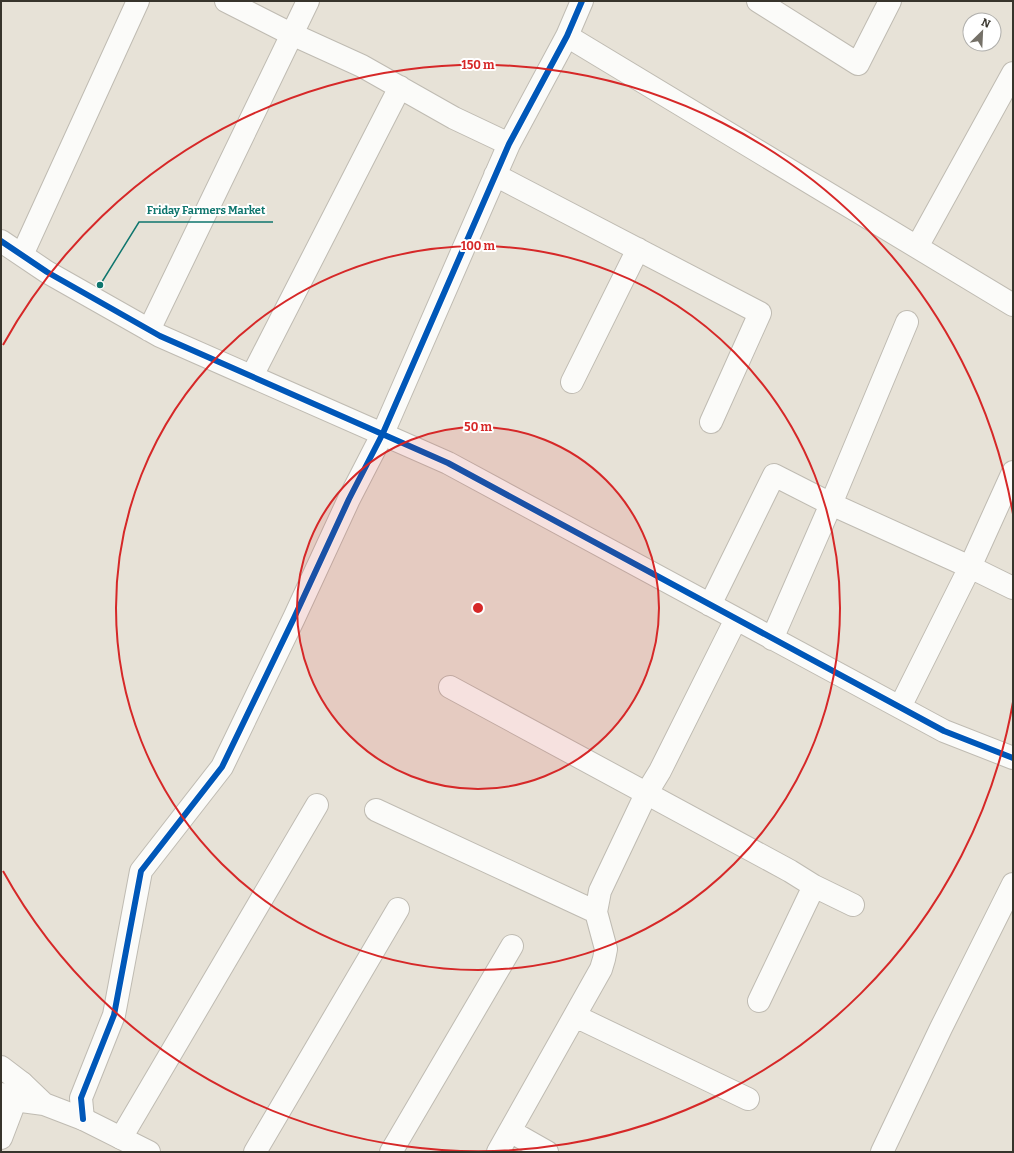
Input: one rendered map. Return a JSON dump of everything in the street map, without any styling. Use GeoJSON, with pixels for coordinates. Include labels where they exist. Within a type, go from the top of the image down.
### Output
{"type":"FeatureCollection","features":[{"type":"Feature","properties":{"kind":"street"},"geometry":{"type":"LineString","coordinates":[[22,255],[138,1]]}},
{"type":"Feature","properties":{"kind":"street"},"geometry":{"type":"LineString","coordinates":[[226,1],[292,34],[362,66],[454,118],[509,144]]}},
{"type":"Feature","properties":{"kind":"street"},"geometry":{"type":"LineString","coordinates":[[149,330],[308,1]]}},
{"type":"Feature","properties":{"kind":"street"},"geometry":{"type":"LineString","coordinates":[[83,1119],[81,1098],[114,1015],[141,871],[222,767],[294,618],[349,499],[383,434],[509,144],[567,36],[582,1]]}},
{"type":"Feature","properties":{"kind":"street"},"geometry":{"type":"LineString","coordinates":[[758,1],[858,64],[890,1]]}},
{"type":"Feature","properties":{"kind":"street"},"geometry":{"type":"LineString","coordinates":[[567,36],[1013,305]]}},
{"type":"Feature","properties":{"kind":"street"},"geometry":{"type":"LineString","coordinates":[[917,247],[1013,73]]}},
{"type":"Feature","properties":{"kind":"street"},"geometry":{"type":"LineString","coordinates":[[252,376],[400,87]]}},
{"type":"Feature","properties":{"kind":"street"},"geometry":{"type":"LineString","coordinates":[[496,175],[760,313],[712,422]]}},
{"type":"Feature","properties":{"kind":"street"},"geometry":{"type":"LineString","coordinates":[[1,241],[47,272],[160,336],[448,463],[944,732],[1013,758]]}},
{"type":"Feature","properties":{"kind":"street"},"geometry":{"type":"LineString","coordinates":[[572,382],[638,249]]}},
{"type":"Feature","properties":{"kind":"street"},"geometry":{"type":"LineString","coordinates":[[772,639],[831,504],[907,322]]}},
{"type":"Feature","properties":{"kind":"street"},"geometry":{"type":"LineString","coordinates":[[900,708],[970,566],[1013,472]]}},
{"type":"Feature","properties":{"kind":"street"},"geometry":{"type":"LineString","coordinates":[[710,605],[774,475],[831,504],[970,566],[1013,588]]}},
{"type":"Feature","properties":{"kind":"street"},"geometry":{"type":"LineString","coordinates":[[498,1152],[601,969],[606,949],[596,912],[600,890],[646,794],[660,771],[736,619]]}},
{"type":"Feature","properties":{"kind":"street"},"geometry":{"type":"LineString","coordinates":[[450,687],[790,871],[814,886],[852,905]]}},
{"type":"Feature","properties":{"kind":"street"},"geometry":{"type":"LineString","coordinates":[[121,1138],[317,805]]}},
{"type":"Feature","properties":{"kind":"street"},"geometry":{"type":"LineString","coordinates":[[376,810],[596,912]]}},
{"type":"Feature","properties":{"kind":"street"},"geometry":{"type":"LineString","coordinates":[[882,1152],[941,1028],[1013,884]]}},
{"type":"Feature","properties":{"kind":"street"},"geometry":{"type":"LineString","coordinates":[[759,1001],[814,886]]}},
{"type":"Feature","properties":{"kind":"street"},"geometry":{"type":"LineString","coordinates":[[255,1152],[398,909]]}},
{"type":"Feature","properties":{"kind":"street"},"geometry":{"type":"LineString","coordinates":[[391,1152],[512,946]]}},
{"type":"Feature","properties":{"kind":"street"},"geometry":{"type":"LineString","coordinates":[[575,1016],[748,1099]]}},
{"type":"Feature","properties":{"kind":"street"},"geometry":{"type":"LineString","coordinates":[[1,1068],[12,1093],[1,1138]]}},
{"type":"Feature","properties":{"kind":"street"},"geometry":{"type":"LineString","coordinates":[[12,1093],[83,1119],[149,1152]]}},
{"type":"Feature","properties":{"kind":"street"},"geometry":{"type":"LineString","coordinates":[[510,1131],[547,1152]]}},
{"type":"Feature","properties":{"kind":"cycle path"},"geometry":{"type":"LineString","coordinates":[[83,1119],[81,1098],[114,1015],[141,871],[222,767],[294,618],[349,499],[383,433],[509,144],[567,36],[582,1]]}},
{"type":"Feature","properties":{"kind":"cycle path"},"geometry":{"type":"LineString","coordinates":[[1,241],[47,272],[160,336],[448,463],[944,731],[1013,758]]}},
{"type":"Feature","properties":{"kind":"place","name":"Friday Farmers Market"},"geometry":{"type":"Point","coordinates":[100,285]}}]}
